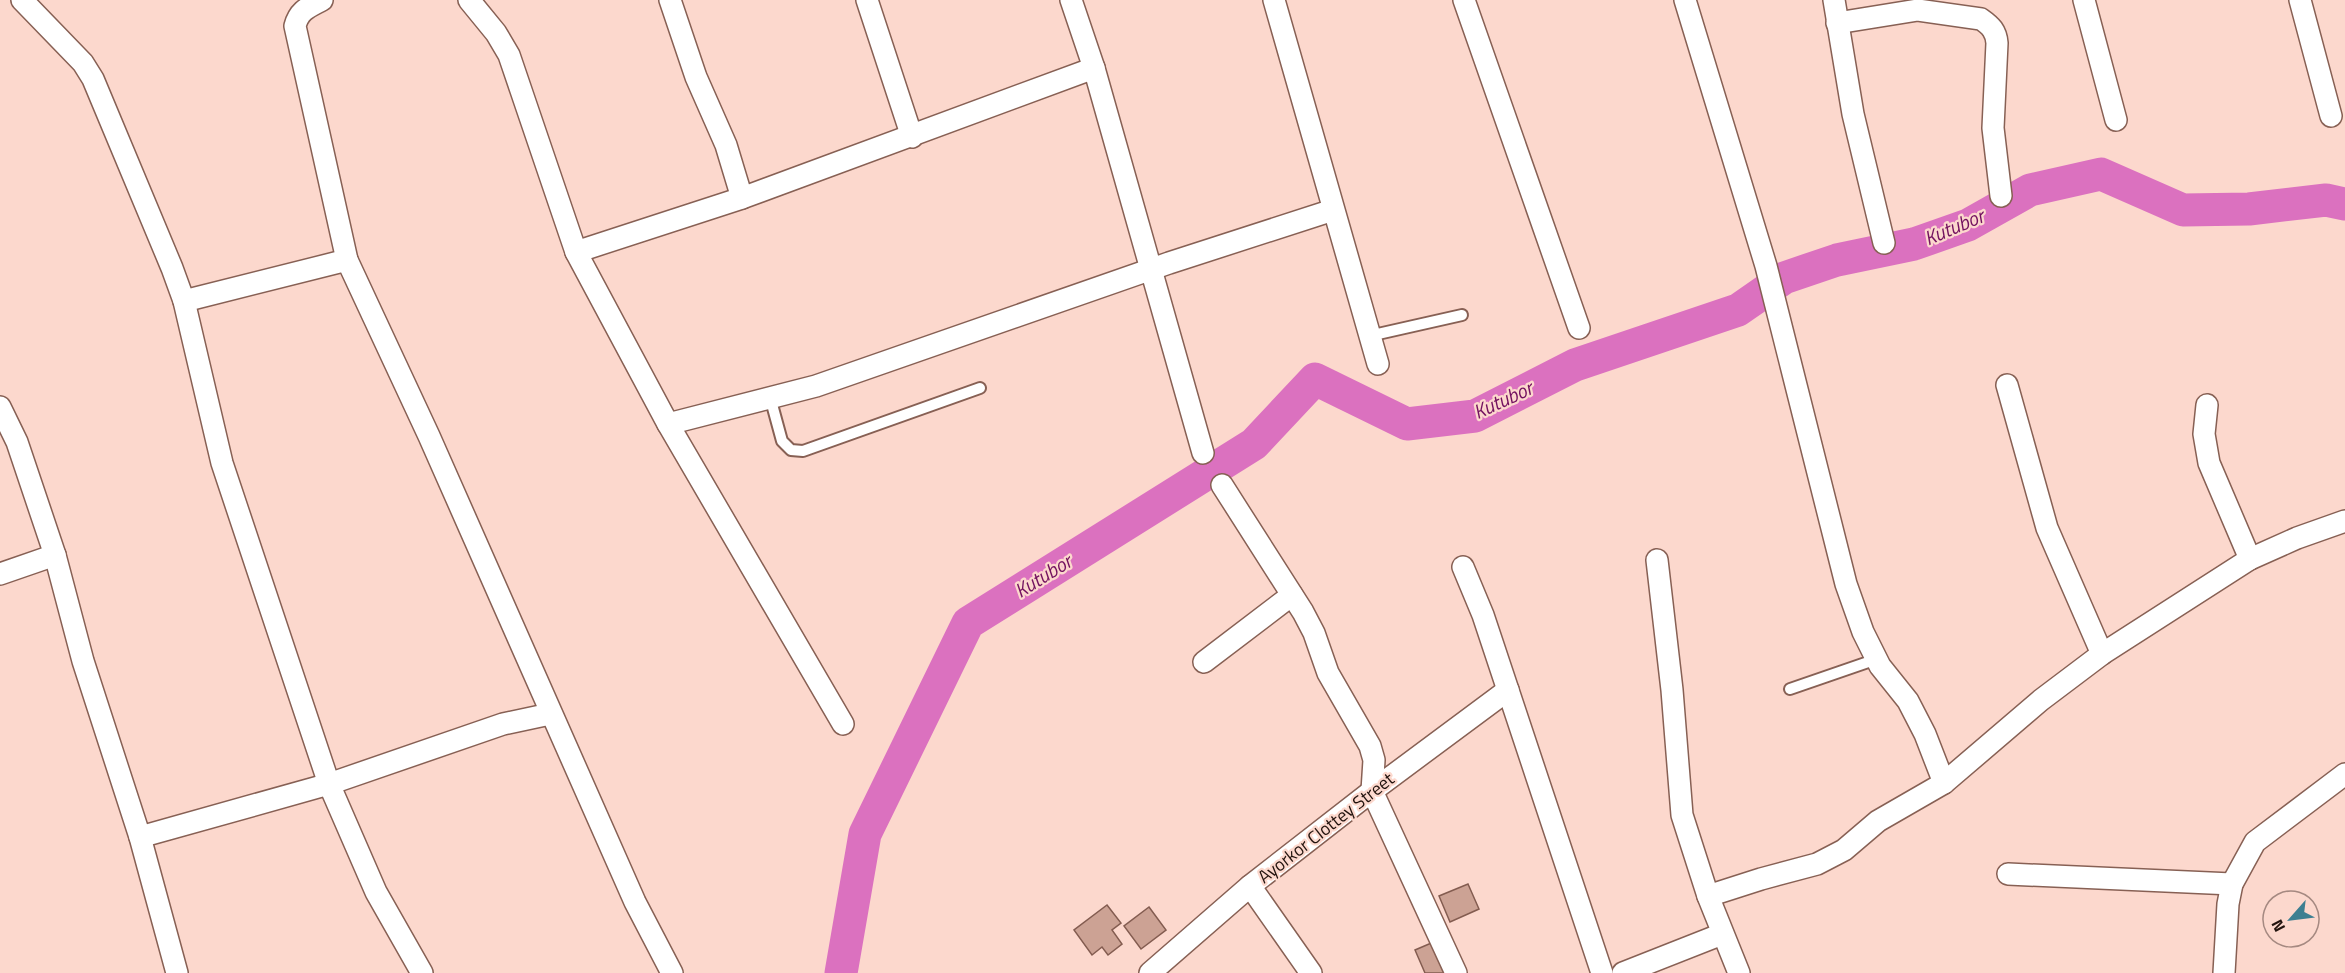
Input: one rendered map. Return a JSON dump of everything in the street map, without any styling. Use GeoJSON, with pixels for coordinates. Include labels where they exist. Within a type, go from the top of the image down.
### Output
{"type":"FeatureCollection","features":[{"type":"Feature","properties":{"kind":"street"},"geometry":{"type":"LineString","coordinates":[[22,0],[83,63],[93,79],[172,268],[184,301],[222,463],[329,784],[376,892],[422,973]]}},
{"type":"Feature","properties":{"kind":"street"},"geometry":{"type":"LineString","coordinates":[[322,0],[302,11],[297,17],[295,26],[347,260],[429,436],[635,902],[672,973]]}},
{"type":"Feature","properties":{"kind":"street"},"geometry":{"type":"LineString","coordinates":[[469,0],[496,33],[509,55],[576,252],[668,424],[843,724]]}},
{"type":"Feature","properties":{"kind":"street"},"geometry":{"type":"LineString","coordinates":[[670,0],[696,77],[726,145],[742,198]]}},
{"type":"Feature","properties":{"kind":"street"},"geometry":{"type":"LineString","coordinates":[[867,0],[912,137]]}},
{"type":"Feature","properties":{"kind":"street"},"geometry":{"type":"LineString","coordinates":[[1071,0],[1094,68],[1203,453]]}},
{"type":"Feature","properties":{"kind":"street"},"geometry":{"type":"LineString","coordinates":[[1274,0],[1378,364]]}},
{"type":"Feature","properties":{"kind":"street"},"geometry":{"type":"LineString","coordinates":[[1464,0],[1579,328]]}},
{"type":"Feature","properties":{"kind":"street"},"geometry":{"type":"LineString","coordinates":[[1685,0],[1766,266],[1846,584],[1863,632],[1877,659],[1908,701],[1925,734],[1944,783]]}},
{"type":"Feature","properties":{"kind":"street"},"geometry":{"type":"LineString","coordinates":[[1834,0],[1853,114],[1884,243]]}},
{"type":"Feature","properties":{"kind":"street"},"geometry":{"type":"LineString","coordinates":[[2084,0],[2116,120]]}},
{"type":"Feature","properties":{"kind":"street"},"geometry":{"type":"LineString","coordinates":[[2301,0],[2331,116]]}},
{"type":"Feature","properties":{"kind":"street"},"geometry":{"type":"LineString","coordinates":[[1837,23],[1918,10],[1981,19],[1990,25],[1996,33],[1997,43],[1994,128],[2001,195]]}},
{"type":"Feature","properties":{"kind":"street"},"geometry":{"type":"LineString","coordinates":[[576,252],[742,198],[1094,68]]}},
{"type":"Feature","properties":{"kind":"street"},"geometry":{"type":"LineString","coordinates":[[668,424],[816,386],[1333,210]]}},
{"type":"Feature","properties":{"kind":"street"},"geometry":{"type":"LineString","coordinates":[[184,301],[347,260]]}},
{"type":"Feature","properties":{"kind":"street"},"geometry":{"type":"LineString","coordinates":[[2007,385],[2046,528],[2102,654]]}},
{"type":"Feature","properties":{"kind":"street"},"geometry":{"type":"LineString","coordinates":[[2207,405],[2204,434],[2209,463],[2250,559]]}},
{"type":"Feature","properties":{"kind":"street"},"geometry":{"type":"LineString","coordinates":[[0,407],[17,442],[55,555],[83,661],[140,837],[177,973]]}},
{"type":"Feature","properties":{"kind":"street"},"geometry":{"type":"LineString","coordinates":[[1222,485],[1314,633],[1328,673],[1370,746],[1374,760],[1372,791],[1456,973]]}},
{"type":"Feature","properties":{"kind":"street"},"geometry":{"type":"LineString","coordinates":[[1708,896],[1817,864],[1844,850],[1878,821],[1944,783],[2041,700],[2102,654],[2250,559],[2297,538],[2345,521]]}},
{"type":"Feature","properties":{"kind":"street"},"geometry":{"type":"LineString","coordinates":[[0,574],[55,555]]}},
{"type":"Feature","properties":{"kind":"street"},"geometry":{"type":"LineString","coordinates":[[1657,560],[1672,690],[1682,815],[1708,896],[1739,973]]}},
{"type":"Feature","properties":{"kind":"street"},"geometry":{"type":"LineString","coordinates":[[1463,567],[1483,615],[1602,973]]}},
{"type":"Feature","properties":{"kind":"street"},"geometry":{"type":"LineString","coordinates":[[1204,662],[1292,596]]}},
{"type":"Feature","properties":{"kind":"street","name":"Ayorkor Clottey Street"},"geometry":{"type":"LineString","coordinates":[[1150,973],[1250,886],[1372,791],[1508,690]]}},
{"type":"Feature","properties":{"kind":"street"},"geometry":{"type":"LineString","coordinates":[[140,837],[329,784],[503,724],[550,714]]}},
{"type":"Feature","properties":{"kind":"street"},"geometry":{"type":"LineString","coordinates":[[2224,973],[2228,904],[2232,884],[2255,842],[2345,774]]}},
{"type":"Feature","properties":{"kind":"street"},"geometry":{"type":"LineString","coordinates":[[2008,874],[2232,884]]}},
{"type":"Feature","properties":{"kind":"street"},"geometry":{"type":"LineString","coordinates":[[1250,886],[1311,973]]}},
{"type":"Feature","properties":{"kind":"street"},"geometry":{"type":"LineString","coordinates":[[1635,971],[1722,933]]}},
{"type":"Feature","properties":{"kind":"lane"},"geometry":{"type":"LineString","coordinates":[[1369,336],[1462,315]]}},
{"type":"Feature","properties":{"kind":"lane"},"geometry":{"type":"LineString","coordinates":[[770,397],[782,441],[791,450],[803,451],[980,388]]}},
{"type":"Feature","properties":{"kind":"lane"},"geometry":{"type":"LineString","coordinates":[[1790,689],[1877,659]]}},
{"type":"Feature","properties":{"kind":"building"},"geometry":{"type":"Polygon","coordinates":[[[1468,884],[1479,909],[1450,922],[1439,896],[1468,884]]]}},
{"type":"Feature","properties":{"kind":"building"},"geometry":{"type":"Polygon","coordinates":[[[1107,905],[1121,923],[1112,930],[1122,944],[1108,955],[1102,947],[1092,955],[1074,930],[1107,905]]]}},
{"type":"Feature","properties":{"kind":"building"},"geometry":{"type":"Polygon","coordinates":[[[1149,907],[1166,930],[1141,949],[1124,926],[1149,907]]]}},
{"type":"Feature","properties":{"kind":"building"},"geometry":{"type":"Polygon","coordinates":[[[1436,941],[1449,973],[1425,973],[1415,950],[1436,941]]]}},
{"type":"Feature","properties":{"kind":"waterway","name":"Kutubor"},"geometry":{"type":"LineString","coordinates":[[841,973],[865,834],[968,623],[1254,444],[1315,379],[1407,424],[1475,416],[1575,365],[1738,310],[1784,278],[1837,260],[1914,244],[1968,225],[2030,190],[2101,174],[2183,210],[2249,209],[2326,200],[2345,204]]}}]}
